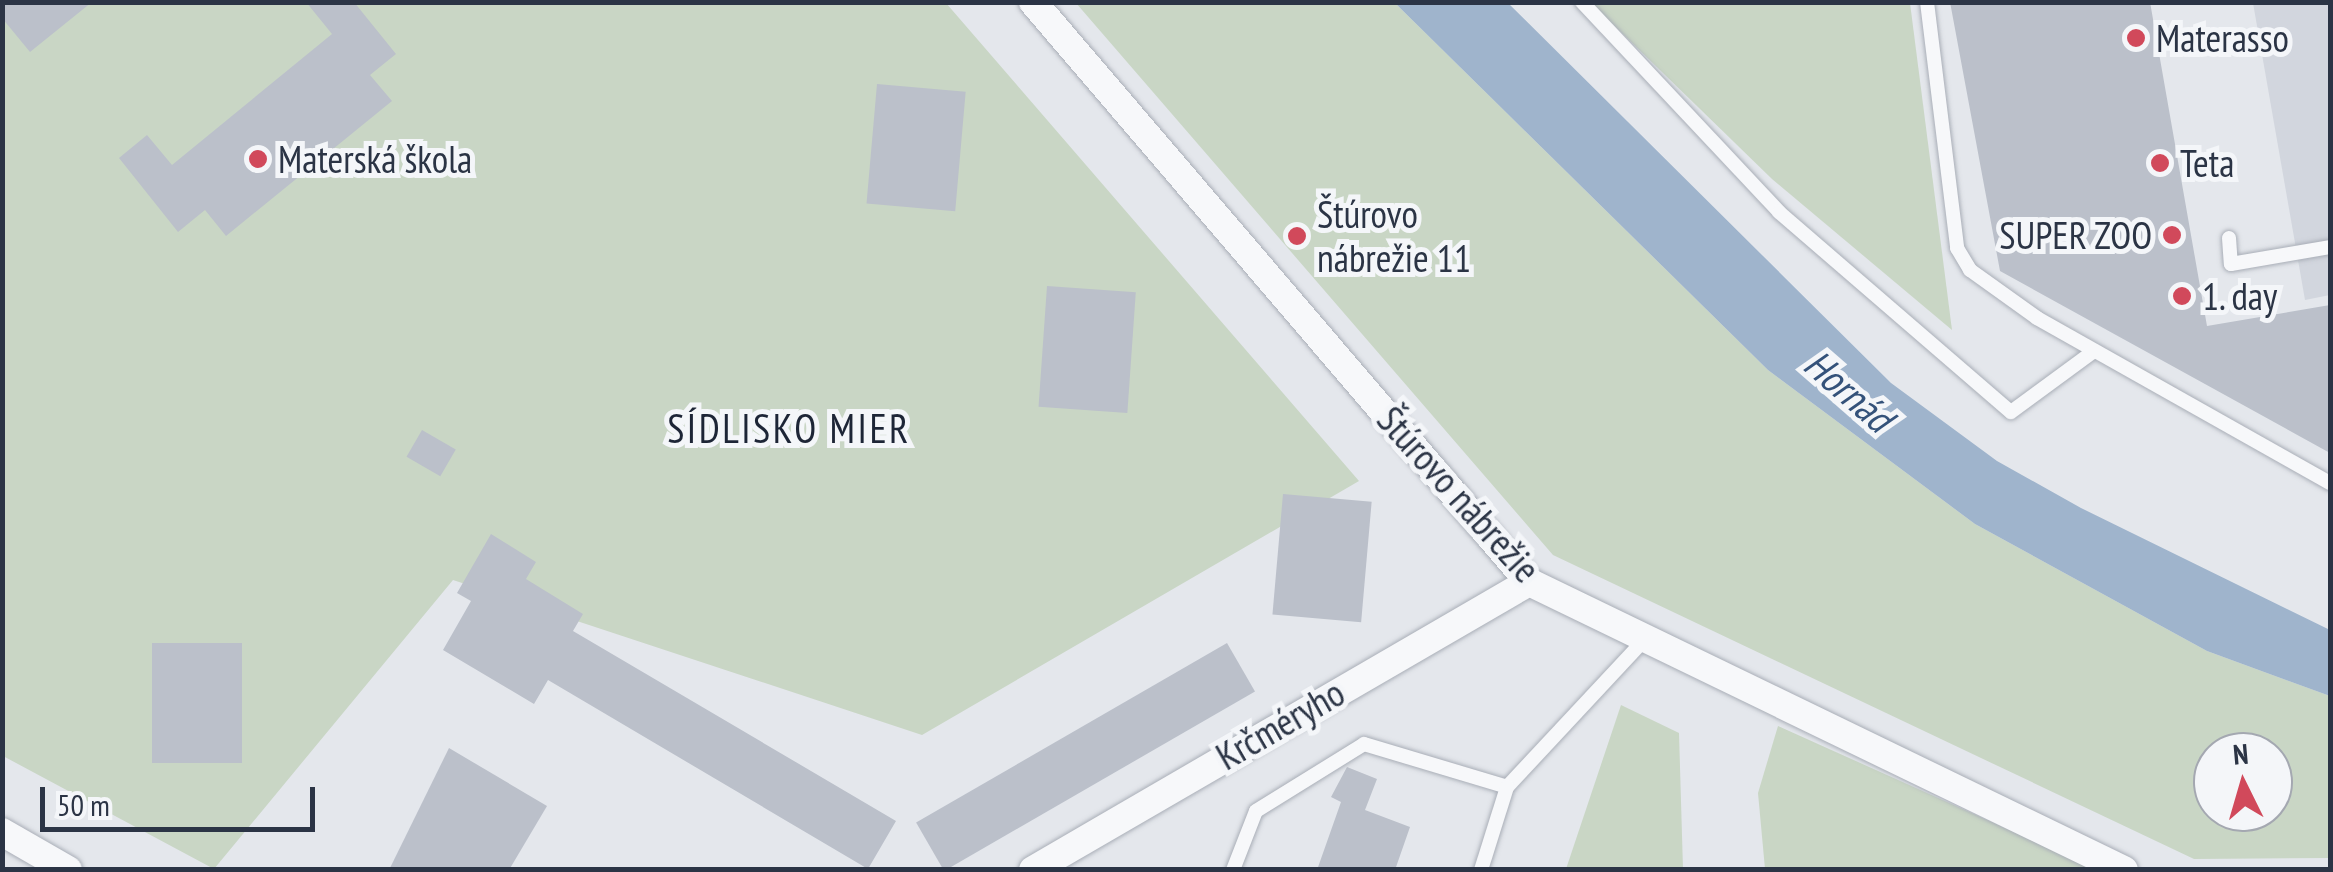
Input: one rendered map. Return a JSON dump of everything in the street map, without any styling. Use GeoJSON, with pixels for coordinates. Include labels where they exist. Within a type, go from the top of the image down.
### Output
{"type":"FeatureCollection","features":[{"type":"Feature","properties":{"kind":"street","name":"Štúrovo nábrežie"},"geometry":{"type":"LineString","coordinates":[[1033,2],[1529,582],[2124,870]]}},
{"type":"Feature","properties":{"kind":"street","name":"Krčméryho"},"geometry":{"type":"LineString","coordinates":[[1033,870],[1529,582]]}},
{"type":"Feature","properties":{"kind":"street"},"geometry":{"type":"LineString","coordinates":[[2,832],[68,870]]}},
{"type":"Feature","properties":{"kind":"lane"},"geometry":{"type":"LineString","coordinates":[[1582,2],[1779,212],[2011,412],[2094,351]]}},
{"type":"Feature","properties":{"kind":"lane"},"geometry":{"type":"LineString","coordinates":[[1927,2],[1957,248],[1988,287],[2330,483]]}},
{"type":"Feature","properties":{"kind":"lane"},"geometry":{"type":"LineString","coordinates":[[2229,238],[2231,264],[2330,247]]}},
{"type":"Feature","properties":{"kind":"lane"},"geometry":{"type":"LineString","coordinates":[[1482,870],[1507,787],[1646,638]]}},
{"type":"Feature","properties":{"kind":"lane"},"geometry":{"type":"LineString","coordinates":[[1233,870],[1256,811],[1364,744],[1507,787]]}},
{"type":"Feature","properties":{"kind":"shaded area"},"geometry":{"type":"Polygon","coordinates":[[[2253,3],[2330,3],[2330,295],[2305,300],[2253,3]]]}},
{"type":"Feature","properties":{"kind":"green space"},"geometry":{"type":"Polygon","coordinates":[[[2,3],[946,3],[1359,481],[922,735],[453,580],[214,869],[3,756],[2,3]]]}},
{"type":"Feature","properties":{"kind":"green space"},"geometry":{"type":"Polygon","coordinates":[[[1076,3],[1395,3],[1768,370],[1975,524],[2207,651],[2330,696],[2330,858],[2194,859],[1553,555],[1076,3]]]}},
{"type":"Feature","properties":{"kind":"green space"},"geometry":{"type":"Polygon","coordinates":[[[1591,3],[1910,3],[1952,330],[1772,179],[1591,3]]]}},
{"type":"Feature","properties":{"kind":"green space"},"geometry":{"type":"Polygon","coordinates":[[[1621,705],[1679,733],[1683,869],[1566,869],[1621,705]]]}},
{"type":"Feature","properties":{"kind":"green space"},"geometry":{"type":"Polygon","coordinates":[[[1778,726],[2096,869],[1765,869],[1758,793],[1778,726]]]}},
{"type":"Feature","properties":{"kind":"water","name":"Hornád"},"geometry":{"type":"Polygon","coordinates":[[[1395,3],[1508,3],[1891,383],[1997,461],[2081,508],[2330,630],[2330,696],[2207,651],[1975,524],[1768,370],[1395,3]]]}},
{"type":"Feature","properties":{"kind":"building"},"geometry":{"type":"Polygon","coordinates":[[[2,2],[92,2],[30,52],[2,18],[2,2]]]}},
{"type":"Feature","properties":{"kind":"building"},"geometry":{"type":"Polygon","coordinates":[[[306,2],[354,2],[396,54],[370,75],[392,101],[226,236],[205,210],[178,232],[119,158],[147,135],[172,165],[332,34],[306,2]]]}},
{"type":"Feature","properties":{"kind":"building"},"geometry":{"type":"Polygon","coordinates":[[[1950,2],[2150,2],[2207,326],[2330,305],[2330,453],[2000,271],[1950,2]]]}},
{"type":"Feature","properties":{"kind":"building"},"geometry":{"type":"Polygon","coordinates":[[[877,84],[966,92],[955,211],[867,204],[877,84]]]}},
{"type":"Feature","properties":{"kind":"building"},"geometry":{"type":"Polygon","coordinates":[[[1047,286],[1136,292],[1127,413],[1039,407],[1047,286]]]}},
{"type":"Feature","properties":{"kind":"building"},"geometry":{"type":"Polygon","coordinates":[[[422,430],[456,450],[440,476],[406,457],[422,430]]]}},
{"type":"Feature","properties":{"kind":"building"},"geometry":{"type":"Polygon","coordinates":[[[1283,494],[1372,502],[1361,622],[1272,615],[1283,494]]]}},
{"type":"Feature","properties":{"kind":"building"},"geometry":{"type":"Polygon","coordinates":[[[491,534],[536,562],[526,579],[583,614],[573,631],[896,821],[868,869],[548,680],[534,704],[443,650],[471,601],[457,593],[491,534]]]}},
{"type":"Feature","properties":{"kind":"building"},"geometry":{"type":"Polygon","coordinates":[[[152,643],[242,643],[242,763],[152,763],[152,643]]]}},
{"type":"Feature","properties":{"kind":"building"},"geometry":{"type":"Polygon","coordinates":[[[1227,643],[1255,691],[946,870],[916,822],[1227,643]]]}},
{"type":"Feature","properties":{"kind":"building"},"geometry":{"type":"Polygon","coordinates":[[[449,748],[547,806],[509,870],[389,870],[449,748]]]}},
{"type":"Feature","properties":{"kind":"building"},"geometry":{"type":"Polygon","coordinates":[[[1347,767],[1377,779],[1365,810],[1410,827],[1395,870],[1317,870],[1341,802],[1331,797],[1347,767]]]}},
{"type":"Feature","properties":{"kind":"place","name":"Materasso"},"geometry":{"type":"Point","coordinates":[2136,38]}},
{"type":"Feature","properties":{"kind":"place","name":"Materská škola"},"geometry":{"type":"Point","coordinates":[258,159]}},
{"type":"Feature","properties":{"kind":"place","name":"Teta"},"geometry":{"type":"Point","coordinates":[2160,163]}},
{"type":"Feature","properties":{"kind":"place","name":"SUPER ZOO"},"geometry":{"type":"Point","coordinates":[2172,235]}},
{"type":"Feature","properties":{"kind":"place","name":"Štúrovo nábrežie 11"},"geometry":{"type":"Point","coordinates":[1297,236]}},
{"type":"Feature","properties":{"kind":"place","name":"1. day"},"geometry":{"type":"Point","coordinates":[2182,296]}},
{"type":"Feature","properties":{"kind":"district","name":"SÍDLISKO MIER"},"geometry":{"type":"Point","coordinates":[789,428]}}]}
